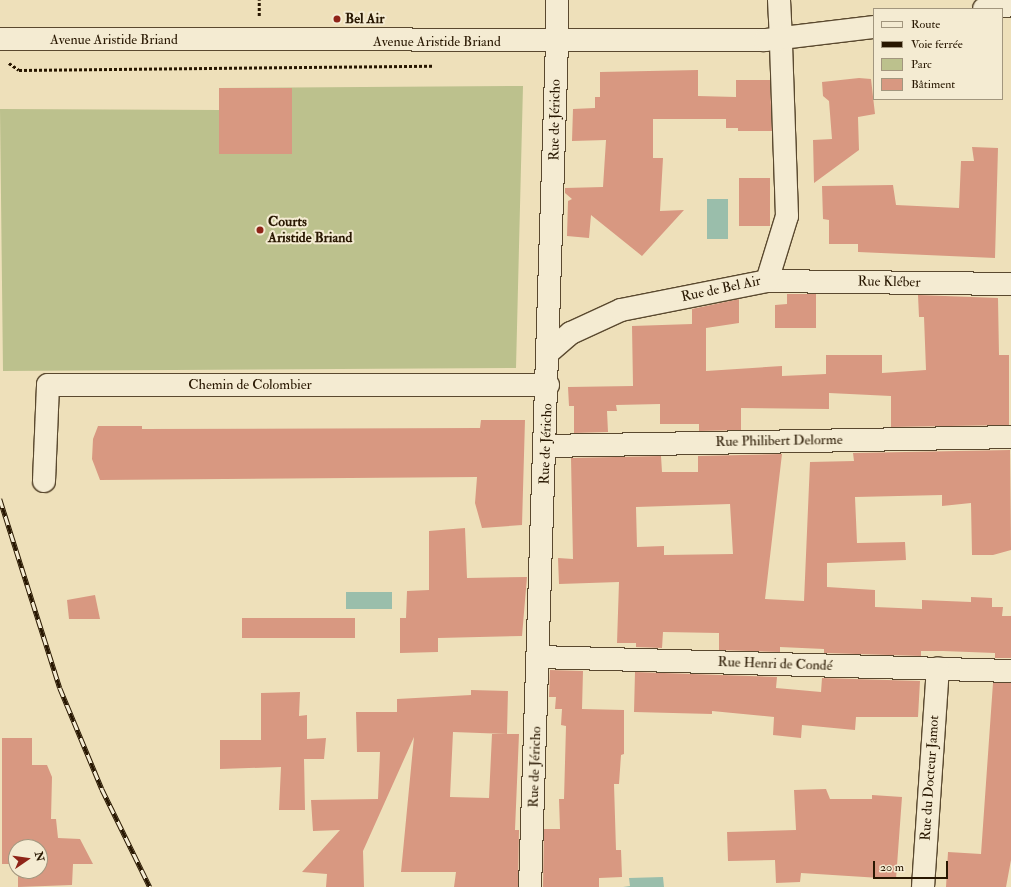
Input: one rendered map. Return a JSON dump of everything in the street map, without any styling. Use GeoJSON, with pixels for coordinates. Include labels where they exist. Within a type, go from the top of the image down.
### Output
{"type":"FeatureCollection","features":[{"type":"Feature","properties":{"kind":"street","name":"Rue de Jéricho"},"geometry":{"type":"LineString","coordinates":[[530,887],[550,351],[557,0]]}},
{"type":"Feature","properties":{"kind":"street","name":"Rue de Bel Air"},"geometry":{"type":"LineString","coordinates":[[550,351],[571,333],[621,310],[767,281],[787,216],[779,0]]}},
{"type":"Feature","properties":{"kind":"street"},"geometry":{"type":"LineString","coordinates":[[991,8],[1011,5]]}},
{"type":"Feature","properties":{"kind":"street","name":"Avenue Aristide Briand"},"geometry":{"type":"LineString","coordinates":[[0,39],[556,42],[780,40],[873,27]]}},
{"type":"Feature","properties":{"kind":"street","name":"Rue Kléber"},"geometry":{"type":"LineString","coordinates":[[767,281],[1011,284]]}},
{"type":"Feature","properties":{"kind":"street","name":"Chemin de Colombier"},"geometry":{"type":"LineString","coordinates":[[44,481],[48,384],[548,385]]}},
{"type":"Feature","properties":{"kind":"street","name":"Rue Philibert Delorme"},"geometry":{"type":"LineString","coordinates":[[546,446],[1011,436]]}},
{"type":"Feature","properties":{"kind":"street","name":"Rue Henri de Condé"},"geometry":{"type":"LineString","coordinates":[[539,657],[1011,671]]}},
{"type":"Feature","properties":{"kind":"street","name":"Rue du Docteur Jamot"},"geometry":{"type":"LineString","coordinates":[[922,887],[938,669]]}},
{"type":"Feature","properties":{"kind":"green space","name":"Courts Aristide Briand"},"geometry":{"type":"Polygon","coordinates":[[[523,86],[516,368],[3,371],[0,109],[220,110],[219,88],[523,86]]]}},
{"type":"Feature","properties":{"kind":"shaded area"},"geometry":{"type":"Polygon","coordinates":[[[707,199],[728,199],[728,239],[707,239],[707,199]]]}},
{"type":"Feature","properties":{"kind":"shaded area"},"geometry":{"type":"Polygon","coordinates":[[[346,592],[392,592],[392,609],[346,609],[346,592]]]}},
{"type":"Feature","properties":{"kind":"shaded area"},"geometry":{"type":"Polygon","coordinates":[[[663,877],[664,887],[623,887],[630,886],[629,878],[663,877]]]}},
{"type":"Feature","properties":{"kind":"building"},"geometry":{"type":"Polygon","coordinates":[[[698,70],[698,96],[736,97],[736,80],[770,80],[772,131],[738,131],[738,128],[726,128],[726,119],[653,119],[653,158],[663,158],[660,211],[684,210],[642,256],[591,215],[589,238],[567,236],[568,201],[572,199],[565,193],[565,188],[603,187],[606,140],[572,141],[573,109],[595,108],[595,97],[600,97],[600,72],[698,70]]]}},
{"type":"Feature","properties":{"kind":"building"},"geometry":{"type":"Polygon","coordinates":[[[859,78],[871,79],[875,114],[858,117],[859,150],[814,183],[813,140],[832,139],[829,101],[823,96],[822,82],[859,78]]]}},
{"type":"Feature","properties":{"kind":"building"},"geometry":{"type":"Polygon","coordinates":[[[219,88],[292,88],[292,154],[219,154],[219,88]]]}},
{"type":"Feature","properties":{"kind":"building"},"geometry":{"type":"Polygon","coordinates":[[[972,147],[998,148],[995,258],[858,252],[858,244],[829,244],[829,220],[823,219],[822,186],[893,185],[896,205],[959,208],[961,161],[974,161],[972,147]]]}},
{"type":"Feature","properties":{"kind":"building"},"geometry":{"type":"Polygon","coordinates":[[[739,178],[770,178],[770,226],[739,226],[739,178]]]}},
{"type":"Feature","properties":{"kind":"building"},"geometry":{"type":"Polygon","coordinates":[[[787,294],[816,294],[816,328],[775,328],[775,305],[787,304],[787,294]]]}},
{"type":"Feature","properties":{"kind":"building"},"geometry":{"type":"Polygon","coordinates":[[[918,295],[998,298],[999,355],[1009,355],[1009,425],[891,427],[891,396],[829,393],[829,409],[741,408],[741,430],[699,431],[699,424],[660,424],[660,404],[616,405],[617,411],[607,411],[608,432],[574,433],[574,406],[569,406],[568,387],[633,386],[632,326],[692,324],[692,309],[739,299],[739,323],[706,328],[706,371],[782,366],[782,376],[826,374],[826,355],[882,355],[882,373],[926,370],[924,317],[919,317],[918,295]]]}},
{"type":"Feature","properties":{"kind":"building"},"geometry":{"type":"Polygon","coordinates":[[[481,420],[525,420],[522,525],[482,528],[475,503],[477,477],[100,480],[92,459],[93,439],[98,426],[142,426],[142,429],[480,428],[481,420]]]}},
{"type":"Feature","properties":{"kind":"building"},"geometry":{"type":"Polygon","coordinates":[[[1010,450],[1011,550],[993,555],[972,555],[971,503],[942,506],[942,495],[855,497],[857,543],[905,542],[906,560],[827,563],[827,587],[875,590],[875,607],[922,609],[922,600],[971,602],[971,597],[992,598],[992,607],[1003,607],[1002,616],[1011,616],[1011,658],[995,658],[995,653],[943,651],[921,651],[921,656],[824,653],[824,649],[780,647],[780,652],[719,650],[719,633],[663,632],[662,648],[636,647],[636,643],[617,643],[619,582],[559,584],[558,558],[573,559],[571,458],[661,456],[662,472],[698,472],[698,456],[782,454],[765,599],[804,601],[810,462],[854,461],[853,453],[1010,450]],[[730,504],[636,507],[637,547],[664,546],[664,555],[733,554],[730,504]]]}},
{"type":"Feature","properties":{"kind":"building"},"geometry":{"type":"Polygon","coordinates":[[[465,528],[467,578],[527,577],[522,636],[438,638],[438,652],[400,653],[400,618],[406,618],[407,591],[429,590],[429,531],[465,528]]]}},
{"type":"Feature","properties":{"kind":"building"},"geometry":{"type":"Polygon","coordinates":[[[95,595],[100,619],[69,619],[67,600],[95,595]]]}},
{"type":"Feature","properties":{"kind":"building"},"geometry":{"type":"Polygon","coordinates":[[[242,618],[355,618],[355,638],[242,638],[242,618]]]}},
{"type":"Feature","properties":{"kind":"building"},"geometry":{"type":"Polygon","coordinates":[[[550,670],[583,671],[582,709],[624,710],[624,754],[621,755],[619,784],[614,784],[616,850],[621,850],[622,877],[599,878],[599,887],[543,887],[544,829],[560,829],[559,799],[564,799],[566,726],[561,725],[562,709],[555,709],[556,697],[549,697],[550,670]]]}},
{"type":"Feature","properties":{"kind":"building"},"geometry":{"type":"Polygon","coordinates":[[[635,672],[777,677],[776,688],[821,692],[822,678],[920,681],[918,717],[856,717],[855,730],[802,725],[801,738],[773,735],[774,717],[712,711],[712,714],[634,712],[635,672]]]}},
{"type":"Feature","properties":{"kind":"building"},"geometry":{"type":"Polygon","coordinates":[[[993,683],[1011,683],[1011,860],[1006,887],[946,887],[948,852],[981,854],[993,683]]]}},
{"type":"Feature","properties":{"kind":"building"},"geometry":{"type":"Polygon","coordinates":[[[471,690],[508,691],[507,734],[519,734],[515,830],[519,830],[518,887],[454,887],[456,872],[401,872],[414,737],[363,851],[364,887],[326,887],[327,874],[302,872],[340,830],[313,831],[311,800],[378,799],[380,752],[357,752],[356,712],[397,712],[397,699],[471,695],[471,690]],[[453,732],[450,797],[489,798],[492,734],[507,734],[453,732]]]}},
{"type":"Feature","properties":{"kind":"building"},"geometry":{"type":"Polygon","coordinates":[[[300,692],[299,716],[307,715],[307,739],[326,738],[324,759],[304,759],[305,810],[279,810],[281,767],[220,769],[220,740],[261,740],[261,693],[300,692]]]}},
{"type":"Feature","properties":{"kind":"building"},"geometry":{"type":"Polygon","coordinates":[[[2,738],[32,738],[32,765],[47,765],[52,777],[51,819],[56,819],[58,838],[80,839],[93,864],[73,864],[72,885],[18,887],[18,879],[48,879],[48,839],[8,839],[8,864],[2,864],[2,738]]]}},
{"type":"Feature","properties":{"kind":"building"},"geometry":{"type":"Polygon","coordinates":[[[826,789],[830,799],[872,799],[872,795],[902,797],[896,879],[801,873],[800,882],[776,883],[775,860],[728,861],[727,832],[796,830],[794,790],[826,789]]]}},
{"type":"Feature","properties":{"kind":"railway"},"geometry":{"type":"LineString","coordinates":[[0,499],[60,688],[102,789],[150,887]]}},
{"type":"Feature","properties":{"kind":"place","name":"Bel Air"},"geometry":{"type":"Point","coordinates":[337,19]}},
{"type":"Feature","properties":{"kind":"place","name":"Courts Aristide Briand"},"geometry":{"type":"Point","coordinates":[260,230]}}]}
